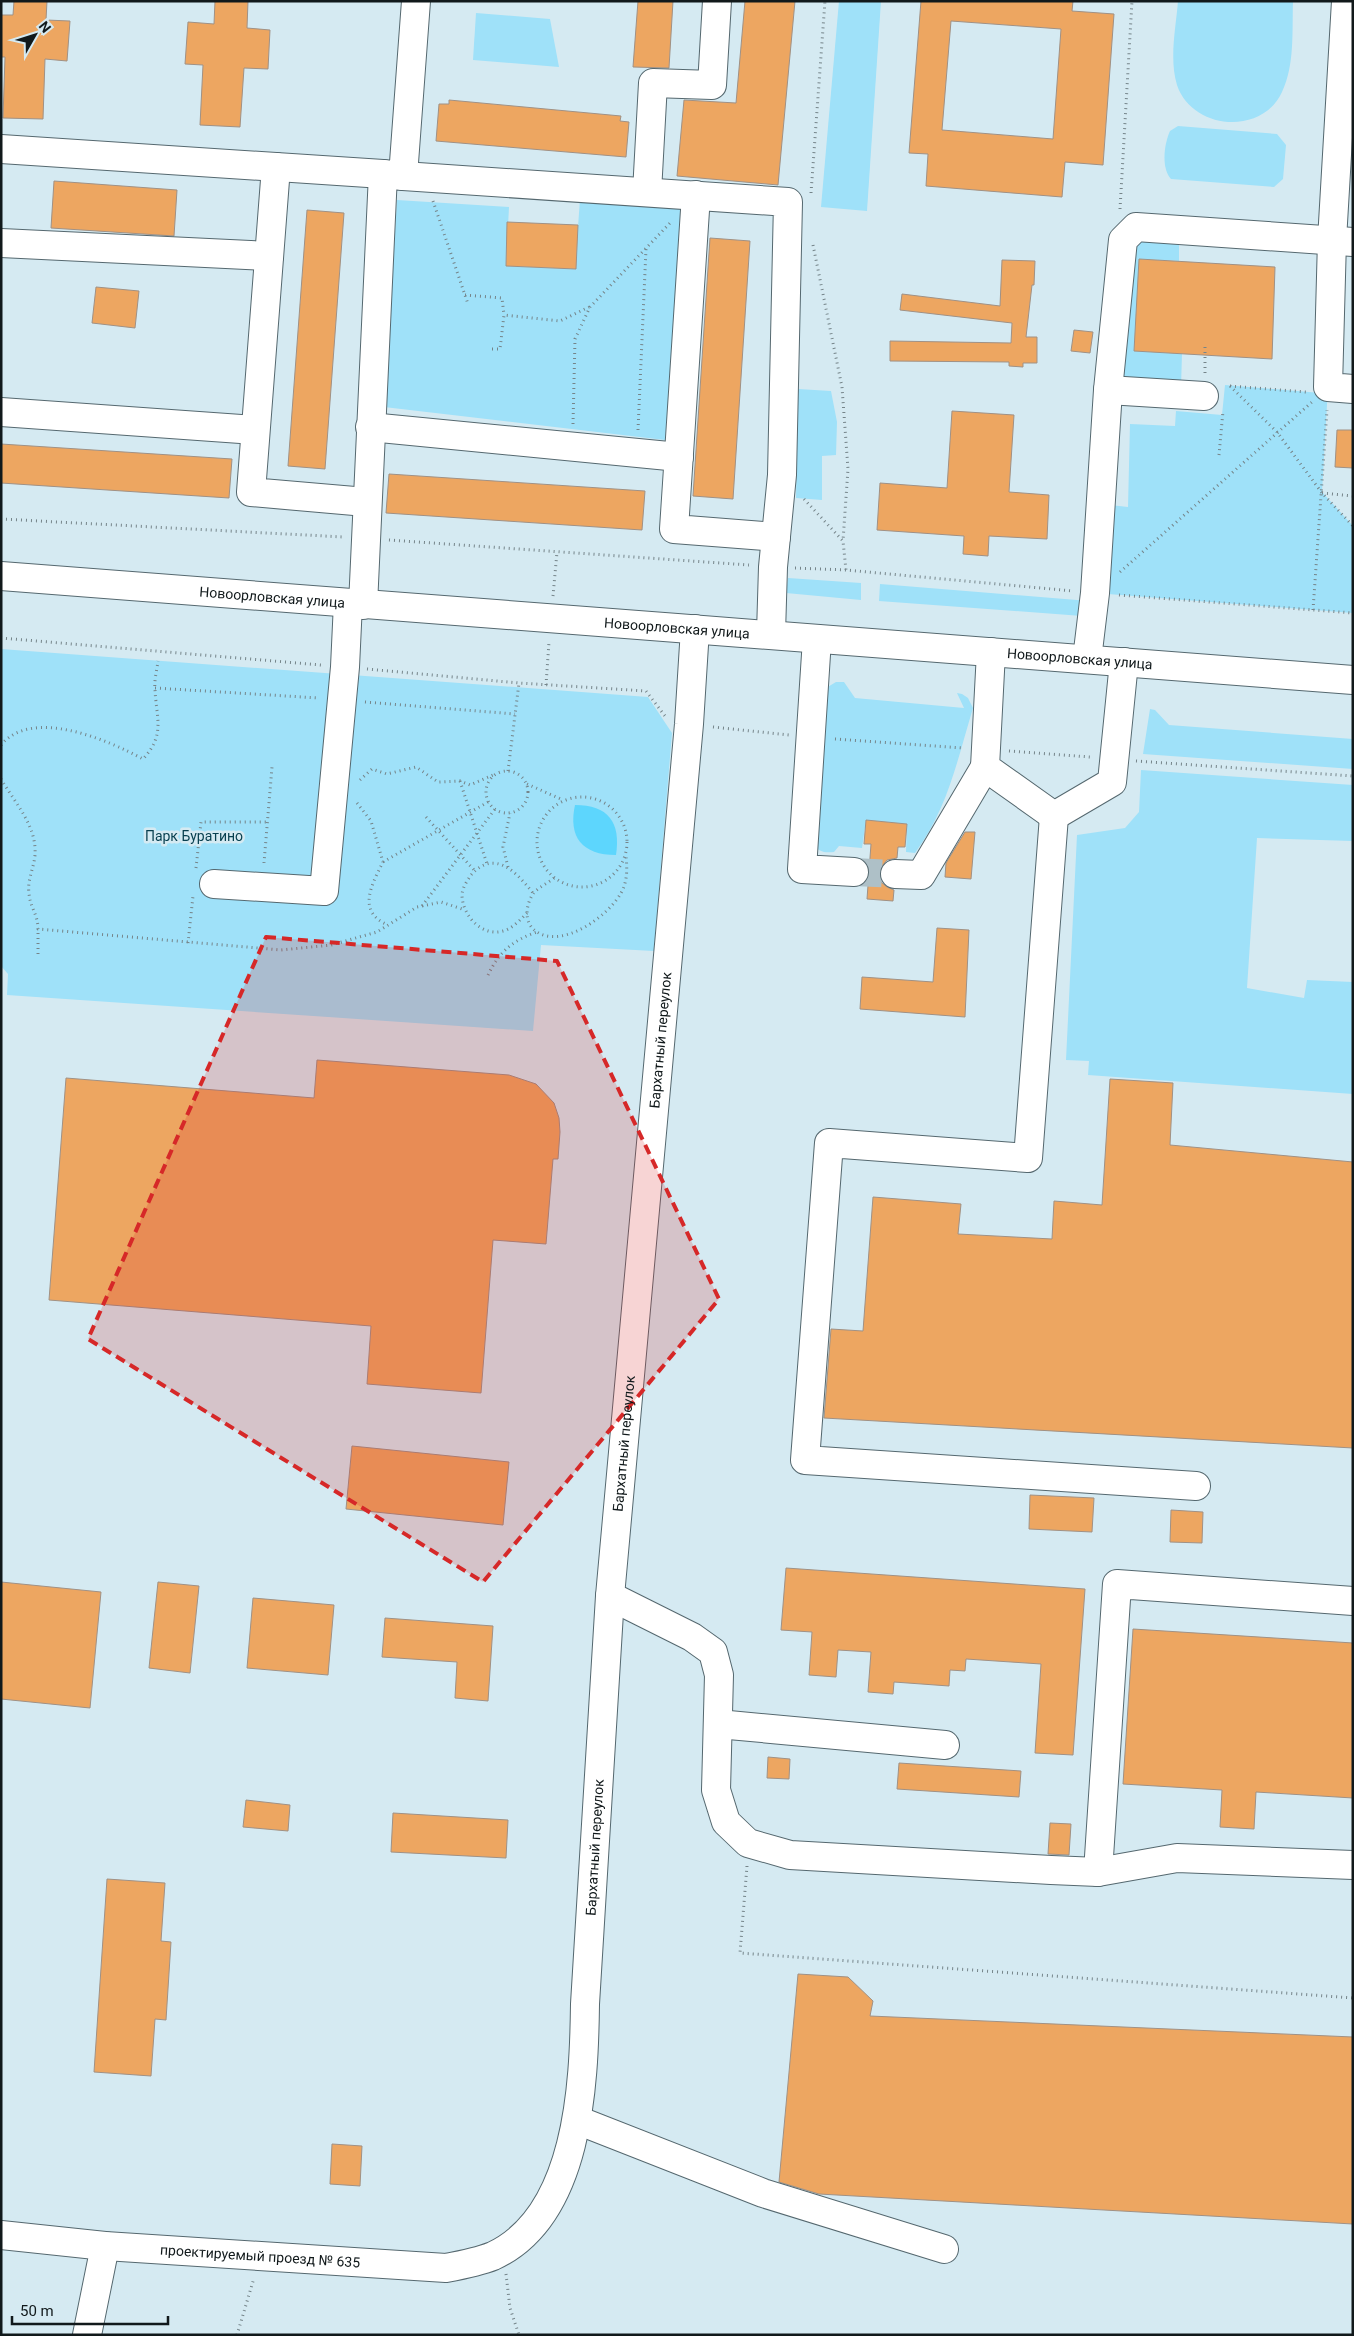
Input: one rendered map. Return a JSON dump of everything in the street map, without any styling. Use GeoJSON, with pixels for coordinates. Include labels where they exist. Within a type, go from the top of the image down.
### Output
{"type":"FeatureCollection","features":[{"type":"Feature","properties":{"kind":"street"},"geometry":{"type":"LineString","coordinates":[[214,884],[324,891],[345,667],[364,538],[370,427],[393,175],[416,1]]}},
{"type":"Feature","properties":{"kind":"street"},"geometry":{"type":"LineString","coordinates":[[647,192],[653,83],[712,85],[717,1]]}},
{"type":"Feature","properties":{"kind":"street"},"geometry":{"type":"LineString","coordinates":[[1327,392],[1342,241],[1347,53],[1346,1]]}},
{"type":"Feature","properties":{"kind":"street"},"geometry":{"type":"LineString","coordinates":[[1,148],[788,202],[782,475],[773,567],[771,633]]}},
{"type":"Feature","properties":{"kind":"street"},"geometry":{"type":"LineString","coordinates":[[276,167],[251,492],[366,502]]}},
{"type":"Feature","properties":{"kind":"street"},"geometry":{"type":"LineString","coordinates":[[696,195],[674,529],[776,537]]}},
{"type":"Feature","properties":{"kind":"street"},"geometry":{"type":"LineString","coordinates":[[1087,659],[1095,594],[1108,390],[1123,240],[1136,227],[1342,241]]}},
{"type":"Feature","properties":{"kind":"street"},"geometry":{"type":"LineString","coordinates":[[1,243],[269,256]]}},
{"type":"Feature","properties":{"kind":"street"},"geometry":{"type":"LineString","coordinates":[[1108,390],[1220,396]]}},
{"type":"Feature","properties":{"kind":"street"},"geometry":{"type":"LineString","coordinates":[[1,412],[256,430]]}},
{"type":"Feature","properties":{"kind":"street"},"geometry":{"type":"LineString","coordinates":[[370,427],[679,457]]}},
{"type":"Feature","properties":{"kind":"street","name":"Новоорловская улица"},"geometry":{"type":"LineString","coordinates":[[1,576],[695,630],[771,633],[818,639],[1353,680]]}},
{"type":"Feature","properties":{"kind":"street","name":"Бархатный переулок"},"geometry":{"type":"LineString","coordinates":[[515,2242],[533,2224],[548,2202],[571,2150],[578,2120],[584,2064],[585,2004],[610,1596],[695,630]]}},
{"type":"Feature","properties":{"kind":"street"},"geometry":{"type":"LineString","coordinates":[[818,639],[802,869],[854,872]]}},
{"type":"Feature","properties":{"kind":"street"},"geometry":{"type":"LineString","coordinates":[[895,874],[921,875],[985,767],[991,652]]}},
{"type":"Feature","properties":{"kind":"street"},"geometry":{"type":"LineString","coordinates":[[1054,816],[1112,782],[1124,662]]}},
{"type":"Feature","properties":{"kind":"street"},"geometry":{"type":"LineString","coordinates":[[985,767],[1054,816]]}},
{"type":"Feature","properties":{"kind":"street"},"geometry":{"type":"LineString","coordinates":[[1054,816],[1028,1158],[829,1143],[805,1460],[1196,1486]]}},
{"type":"Feature","properties":{"kind":"street"},"geometry":{"type":"LineString","coordinates":[[1098,1872],[1118,1584],[1353,1602]]}},
{"type":"Feature","properties":{"kind":"street"},"geometry":{"type":"LineString","coordinates":[[610,1596],[692,1637],[713,1652],[719,1674],[716,1790],[726,1822],[748,1843],[790,1855],[1098,1872],[1177,1858],[1353,1865]]}},
{"type":"Feature","properties":{"kind":"street"},"geometry":{"type":"LineString","coordinates":[[718,1724],[945,1745]]}},
{"type":"Feature","properties":{"kind":"street"},"geometry":{"type":"LineString","coordinates":[[578,2120],[763,2193],[944,2249]]}},
{"type":"Feature","properties":{"kind":"street","name":"проектируемый проезд № 635"},"geometry":{"type":"LineString","coordinates":[[1,2235],[105,2246],[446,2268],[470,2264],[494,2255],[515,2242]]}},
{"type":"Feature","properties":{"kind":"street"},"geometry":{"type":"LineString","coordinates":[[87,2335],[105,2246]]}},
{"type":"Feature","properties":{"kind":"path"},"geometry":{"type":"LineString","coordinates":[[811,194],[825,1]]}},
{"type":"Feature","properties":{"kind":"path"},"geometry":{"type":"LineString","coordinates":[[1120,209],[1132,1]]}},
{"type":"Feature","properties":{"kind":"path"},"geometry":{"type":"LineString","coordinates":[[434,178],[433,201],[468,304]]}},
{"type":"Feature","properties":{"kind":"path"},"geometry":{"type":"LineString","coordinates":[[572,446],[575,339],[590,307],[696,195]]}},
{"type":"Feature","properties":{"kind":"path"},"geometry":{"type":"LineString","coordinates":[[812,243],[842,387],[848,469],[843,541],[846,570]]}},
{"type":"Feature","properties":{"kind":"path"},"geometry":{"type":"LineString","coordinates":[[637,453],[646,248]]}},
{"type":"Feature","properties":{"kind":"path"},"geometry":{"type":"LineString","coordinates":[[465,295],[502,298],[504,315],[500,349],[492,349]]}},
{"type":"Feature","properties":{"kind":"path"},"geometry":{"type":"LineString","coordinates":[[504,315],[560,321],[590,307]]}},
{"type":"Feature","properties":{"kind":"path"},"geometry":{"type":"LineString","coordinates":[[1220,396],[1327,392]]}},
{"type":"Feature","properties":{"kind":"path"},"geometry":{"type":"LineString","coordinates":[[1095,594],[1277,432],[1327,392]]}},
{"type":"Feature","properties":{"kind":"path"},"geometry":{"type":"LineString","coordinates":[[1313,610],[1327,392]]}},
{"type":"Feature","properties":{"kind":"path"},"geometry":{"type":"LineString","coordinates":[[1220,396],[1277,432],[1322,492],[1353,526]]}},
{"type":"Feature","properties":{"kind":"path"},"geometry":{"type":"LineString","coordinates":[[1219,455],[1220,396]]}},
{"type":"Feature","properties":{"kind":"path"},"geometry":{"type":"LineString","coordinates":[[782,475],[843,541]]}},
{"type":"Feature","properties":{"kind":"path"},"geometry":{"type":"LineString","coordinates":[[1322,492],[1353,496]]}},
{"type":"Feature","properties":{"kind":"path"},"geometry":{"type":"LineString","coordinates":[[1,519],[364,538],[773,567],[846,570],[1095,594],[1353,613]]}},
{"type":"Feature","properties":{"kind":"path"},"geometry":{"type":"LineString","coordinates":[[1,745],[9,735],[19,731],[34,728],[63,730],[95,737],[119,746],[143,759],[151,750],[158,733],[159,710],[155,688],[158,661]]}},
{"type":"Feature","properties":{"kind":"path"},"geometry":{"type":"LineString","coordinates":[[508,770],[519,683]]}},
{"type":"Feature","properties":{"kind":"path"},"geometry":{"type":"LineString","coordinates":[[263,872],[272,767]]}},
{"type":"Feature","properties":{"kind":"path"},"geometry":{"type":"LineString","coordinates":[[355,785],[372,768],[386,774],[416,767],[438,782],[460,781],[470,785],[508,770],[518,775],[526,784],[564,800]]}},
{"type":"Feature","properties":{"kind":"path"},"geometry":{"type":"LineString","coordinates":[[493,775],[487,784],[485,795],[488,802],[499,812],[510,813],[520,809],[526,800],[526,784]]}},
{"type":"Feature","properties":{"kind":"path"},"geometry":{"type":"LineString","coordinates":[[1,779],[27,820],[34,839],[35,853],[28,893],[33,909],[38,917],[38,954]]}},
{"type":"Feature","properties":{"kind":"path"},"geometry":{"type":"LineString","coordinates":[[460,781],[487,864]]}},
{"type":"Feature","properties":{"kind":"path"},"geometry":{"type":"LineString","coordinates":[[488,975],[496,960],[507,947],[521,938],[537,932],[554,936],[585,928],[599,919],[622,892],[626,876],[627,837],[623,823],[614,811],[602,802],[588,797],[564,800],[547,812],[539,824],[536,839],[538,854],[544,868],[554,878],[575,886],[597,885],[610,878],[620,866],[626,852]]}},
{"type":"Feature","properties":{"kind":"path"},"geometry":{"type":"LineString","coordinates":[[354,799],[371,822],[383,862]]}},
{"type":"Feature","properties":{"kind":"path"},"geometry":{"type":"LineString","coordinates":[[388,925],[380,922],[370,911],[368,899],[383,862],[488,802]]}},
{"type":"Feature","properties":{"kind":"path"},"geometry":{"type":"LineString","coordinates":[[422,906],[495,809]]}},
{"type":"Feature","properties":{"kind":"path"},"geometry":{"type":"LineString","coordinates":[[508,867],[503,847],[510,813]]}},
{"type":"Feature","properties":{"kind":"path"},"geometry":{"type":"LineString","coordinates":[[426,817],[475,871]]}},
{"type":"Feature","properties":{"kind":"path"},"geometry":{"type":"LineString","coordinates":[[527,913],[504,931],[488,933],[475,923],[465,910],[462,895],[466,882],[475,871],[487,864],[498,863],[508,867],[533,893]]}},
{"type":"Feature","properties":{"kind":"path"},"geometry":{"type":"LineString","coordinates":[[537,932],[528,922],[527,913],[533,893],[554,878]]}},
{"type":"Feature","properties":{"kind":"path"},"geometry":{"type":"LineString","coordinates":[[38,929],[281,950],[331,945],[377,932],[422,906],[441,902],[465,910]]}},
{"type":"Feature","properties":{"kind":"path"},"geometry":{"type":"LineString","coordinates":[[748,1843],[740,1954],[1353,1998]]}},
{"type":"Feature","properties":{"kind":"path"},"geometry":{"type":"LineString","coordinates":[[237,2335],[261,2256]]}},
{"type":"Feature","properties":{"kind":"path"},"geometry":{"type":"LineString","coordinates":[[506,2271],[510,2308],[519,2335]]}},
{"type":"Feature","properties":{"kind":"highlighted area"},"geometry":{"type":"Polygon","coordinates":[[[266,937],[557,961],[719,1299],[483,1582],[88,1339],[266,937]]]}},
{"type":"Feature","properties":{"kind":"green space"},"geometry":{"type":"Polygon","coordinates":[[[839,1],[881,1],[867,211],[821,207],[839,1]]]}},
{"type":"Feature","properties":{"kind":"green space"},"geometry":{"type":"Polygon","coordinates":[[[1178,1],[1293,1],[1292,47],[1289,70],[1282,92],[1272,106],[1259,116],[1244,121],[1228,122],[1212,119],[1197,111],[1185,100],[1177,85],[1174,65],[1178,1]]]}},
{"type":"Feature","properties":{"kind":"green space"},"geometry":{"type":"Polygon","coordinates":[[[476,13],[550,19],[559,67],[473,60],[476,13]]]}},
{"type":"Feature","properties":{"kind":"green space"},"geometry":{"type":"Polygon","coordinates":[[[1178,126],[1277,134],[1286,145],[1283,179],[1274,187],[1171,179],[1166,169],[1165,149],[1170,131],[1178,126]]]}},
{"type":"Feature","properties":{"kind":"green space"},"geometry":{"type":"Polygon","coordinates":[[[580,199],[687,204],[665,440],[384,407],[397,200],[509,207],[506,266],[575,269],[580,199]]]}},
{"type":"Feature","properties":{"kind":"green space"},"geometry":{"type":"Polygon","coordinates":[[[1135,241],[1179,241],[1179,261],[1139,259],[1134,351],[1182,353],[1181,388],[1134,385],[1121,376],[1135,241]]]}},
{"type":"Feature","properties":{"kind":"green space"},"geometry":{"type":"Polygon","coordinates":[[[1225,385],[1321,393],[1328,387],[1322,492],[1353,526],[1353,613],[1095,593],[1101,504],[1128,507],[1130,424],[1175,426],[1176,411],[1222,415],[1225,385]]]}},
{"type":"Feature","properties":{"kind":"green space"},"geometry":{"type":"Polygon","coordinates":[[[798,389],[831,391],[837,422],[836,455],[822,456],[822,500],[796,498],[798,389]]]}},
{"type":"Feature","properties":{"kind":"green space"},"geometry":{"type":"Polygon","coordinates":[[[788,578],[861,583],[861,600],[786,593],[788,578]]]}},
{"type":"Feature","properties":{"kind":"green space"},"geometry":{"type":"Polygon","coordinates":[[[880,584],[1089,601],[1082,616],[879,601],[880,584]]]}},
{"type":"Feature","properties":{"kind":"green space","name":"Парк Буратино"},"geometry":{"type":"Polygon","coordinates":[[[1,649],[648,697],[672,733],[654,951],[541,945],[533,1031],[7,995],[8,974],[1,966],[1,649]]]}},
{"type":"Feature","properties":{"kind":"green space"},"geometry":{"type":"Polygon","coordinates":[[[836,682],[844,682],[855,698],[964,708],[957,693],[968,698],[973,708],[944,801],[936,819],[915,853],[906,852],[907,824],[866,820],[862,848],[839,846],[834,852],[827,852],[817,849],[813,844],[826,688],[836,682]]]}},
{"type":"Feature","properties":{"kind":"green space"},"geometry":{"type":"Polygon","coordinates":[[[1150,709],[1155,710],[1169,725],[1353,739],[1353,769],[1143,754],[1150,709]]]}},
{"type":"Feature","properties":{"kind":"green space"},"geometry":{"type":"Polygon","coordinates":[[[1141,770],[1353,785],[1353,841],[1257,838],[1247,988],[1304,998],[1307,980],[1353,982],[1353,1094],[1088,1075],[1089,1061],[1066,1060],[1077,835],[1125,828],[1139,812],[1141,770]]]}},
{"type":"Feature","properties":{"kind":"shaded area"},"geometry":{"type":"Polygon","coordinates":[[[575,805],[596,808],[610,818],[616,833],[616,855],[594,852],[580,842],[574,826],[575,805]]]}},
{"type":"Feature","properties":{"kind":"building"},"geometry":{"type":"Polygon","coordinates":[[[14,1],[47,1],[46,20],[70,21],[67,61],[45,59],[43,119],[3,118],[5,57],[1,57],[1,15],[13,15],[14,1]]]}},
{"type":"Feature","properties":{"kind":"building"},"geometry":{"type":"Polygon","coordinates":[[[215,1],[248,1],[247,28],[270,30],[268,69],[244,68],[240,127],[200,125],[203,65],[185,64],[188,22],[214,24],[215,1]]]}},
{"type":"Feature","properties":{"kind":"building"},"geometry":{"type":"Polygon","coordinates":[[[638,1],[673,1],[669,68],[633,67],[638,1]]]}},
{"type":"Feature","properties":{"kind":"building"},"geometry":{"type":"Polygon","coordinates":[[[745,1],[795,1],[778,185],[677,176],[684,100],[736,103],[745,1]]]}},
{"type":"Feature","properties":{"kind":"building"},"geometry":{"type":"Polygon","coordinates":[[[921,1],[1073,1],[1072,11],[1114,14],[1103,165],[1065,162],[1062,197],[926,186],[928,154],[909,153],[921,1]],[[951,21],[942,130],[1053,139],[1061,29],[951,21]]]}},
{"type":"Feature","properties":{"kind":"building"},"geometry":{"type":"Polygon","coordinates":[[[449,100],[621,116],[620,121],[629,122],[626,157],[436,141],[439,104],[449,104],[449,100]]]}},
{"type":"Feature","properties":{"kind":"building"},"geometry":{"type":"Polygon","coordinates":[[[54,181],[177,190],[174,236],[51,228],[54,181]]]}},
{"type":"Feature","properties":{"kind":"building"},"geometry":{"type":"Polygon","coordinates":[[[307,210],[344,213],[325,469],[288,466],[307,210]]]}},
{"type":"Feature","properties":{"kind":"building"},"geometry":{"type":"Polygon","coordinates":[[[507,222],[578,225],[576,269],[506,266],[507,222]]]}},
{"type":"Feature","properties":{"kind":"building"},"geometry":{"type":"Polygon","coordinates":[[[710,238],[750,241],[733,499],[693,496],[710,238]]]}},
{"type":"Feature","properties":{"kind":"building"},"geometry":{"type":"Polygon","coordinates":[[[1139,259],[1275,267],[1272,359],[1134,351],[1139,259]]]}},
{"type":"Feature","properties":{"kind":"building"},"geometry":{"type":"Polygon","coordinates":[[[1002,260],[1035,261],[1034,285],[1032,285],[1026,337],[1037,337],[1037,363],[1023,363],[1023,367],[1009,366],[1009,362],[890,361],[890,341],[1011,343],[1012,323],[900,310],[902,294],[1000,306],[1002,260]]]}},
{"type":"Feature","properties":{"kind":"building"},"geometry":{"type":"Polygon","coordinates":[[[96,287],[139,291],[135,328],[92,323],[96,287]]]}},
{"type":"Feature","properties":{"kind":"building"},"geometry":{"type":"Polygon","coordinates":[[[1074,330],[1093,332],[1090,353],[1071,351],[1074,330]]]}},
{"type":"Feature","properties":{"kind":"building"},"geometry":{"type":"Polygon","coordinates":[[[952,411],[1014,415],[1009,492],[1049,495],[1047,539],[989,536],[988,556],[963,554],[964,536],[877,530],[880,483],[947,488],[952,411]]]}},
{"type":"Feature","properties":{"kind":"building"},"geometry":{"type":"Polygon","coordinates":[[[1337,430],[1353,430],[1353,468],[1335,467],[1337,430]]]}},
{"type":"Feature","properties":{"kind":"building"},"geometry":{"type":"Polygon","coordinates":[[[1,444],[232,459],[229,498],[1,483],[1,444]]]}},
{"type":"Feature","properties":{"kind":"building"},"geometry":{"type":"Polygon","coordinates":[[[389,474],[645,491],[642,530],[386,513],[389,474]]]}},
{"type":"Feature","properties":{"kind":"building"},"geometry":{"type":"Polygon","coordinates":[[[866,820],[907,824],[905,847],[898,847],[897,858],[887,860],[879,873],[881,882],[894,890],[893,901],[867,899],[871,844],[864,844],[866,820]]]}},
{"type":"Feature","properties":{"kind":"building"},"geometry":{"type":"Polygon","coordinates":[[[965,832],[975,832],[971,879],[945,877],[946,863],[965,832]]]}},
{"type":"Feature","properties":{"kind":"building"},"geometry":{"type":"Polygon","coordinates":[[[937,928],[969,930],[965,1017],[860,1009],[862,977],[933,982],[937,928]]]}},
{"type":"Feature","properties":{"kind":"building"},"geometry":{"type":"Polygon","coordinates":[[[317,1060],[509,1075],[536,1084],[554,1103],[559,1118],[560,1132],[558,1159],[553,1159],[546,1244],[493,1240],[481,1393],[367,1384],[371,1326],[49,1300],[66,1078],[314,1098],[317,1060]]]}},
{"type":"Feature","properties":{"kind":"building"},"geometry":{"type":"Polygon","coordinates":[[[1110,1079],[1173,1083],[1170,1145],[1353,1162],[1353,1448],[824,1418],[831,1329],[863,1331],[873,1197],[961,1204],[958,1234],[1052,1239],[1054,1201],[1102,1205],[1110,1079]]]}},
{"type":"Feature","properties":{"kind":"building"},"geometry":{"type":"Polygon","coordinates":[[[352,1446],[509,1462],[503,1525],[346,1509],[352,1446]]]}},
{"type":"Feature","properties":{"kind":"building"},"geometry":{"type":"Polygon","coordinates":[[[1030,1495],[1094,1498],[1092,1532],[1029,1529],[1030,1495]]]}},
{"type":"Feature","properties":{"kind":"building"},"geometry":{"type":"Polygon","coordinates":[[[1171,1510],[1203,1512],[1202,1543],[1170,1542],[1171,1510]]]}},
{"type":"Feature","properties":{"kind":"building"},"geometry":{"type":"Polygon","coordinates":[[[786,1568],[1085,1589],[1073,1755],[1035,1753],[1041,1664],[966,1659],[965,1671],[950,1670],[949,1686],[894,1682],[893,1694],[868,1692],[871,1652],[838,1650],[836,1677],[809,1675],[812,1632],[781,1630],[786,1568]]]}},
{"type":"Feature","properties":{"kind":"building"},"geometry":{"type":"Polygon","coordinates":[[[1,1582],[101,1592],[90,1708],[1,1699],[1,1582]]]}},
{"type":"Feature","properties":{"kind":"building"},"geometry":{"type":"Polygon","coordinates":[[[158,1582],[199,1586],[190,1673],[149,1668],[158,1582]]]}},
{"type":"Feature","properties":{"kind":"building"},"geometry":{"type":"Polygon","coordinates":[[[253,1598],[334,1605],[328,1675],[247,1668],[253,1598]]]}},
{"type":"Feature","properties":{"kind":"building"},"geometry":{"type":"Polygon","coordinates":[[[385,1618],[493,1626],[488,1701],[455,1698],[457,1662],[382,1657],[385,1618]]]}},
{"type":"Feature","properties":{"kind":"building"},"geometry":{"type":"Polygon","coordinates":[[[1133,1629],[1353,1643],[1353,1798],[1256,1792],[1254,1829],[1220,1827],[1222,1790],[1123,1784],[1133,1629]]]}},
{"type":"Feature","properties":{"kind":"building"},"geometry":{"type":"Polygon","coordinates":[[[768,1757],[790,1759],[789,1779],[767,1778],[768,1757]]]}},
{"type":"Feature","properties":{"kind":"building"},"geometry":{"type":"Polygon","coordinates":[[[899,1763],[1021,1771],[1019,1797],[897,1789],[899,1763]]]}},
{"type":"Feature","properties":{"kind":"building"},"geometry":{"type":"Polygon","coordinates":[[[246,1800],[290,1805],[288,1831],[243,1827],[246,1800]]]}},
{"type":"Feature","properties":{"kind":"building"},"geometry":{"type":"Polygon","coordinates":[[[393,1813],[508,1820],[506,1858],[391,1852],[393,1813]]]}},
{"type":"Feature","properties":{"kind":"building"},"geometry":{"type":"Polygon","coordinates":[[[1050,1823],[1071,1824],[1069,1855],[1048,1854],[1050,1823]]]}},
{"type":"Feature","properties":{"kind":"building"},"geometry":{"type":"Polygon","coordinates":[[[107,1879],[165,1883],[161,1941],[171,1942],[166,2020],[155,2019],[151,2076],[94,2072],[107,1879]]]}},
{"type":"Feature","properties":{"kind":"building"},"geometry":{"type":"Polygon","coordinates":[[[798,1974],[848,1977],[873,2001],[870,2016],[1353,2037],[1353,2224],[819,2194],[779,2182],[798,1974]]]}},
{"type":"Feature","properties":{"kind":"building"},"geometry":{"type":"Polygon","coordinates":[[[332,2144],[362,2146],[360,2186],[330,2184],[332,2144]]]}},
{"type":"Feature","properties":{"kind":"tunnel"},"geometry":{"type":"LineString","coordinates":[[854,872],[895,874]]}}]}
